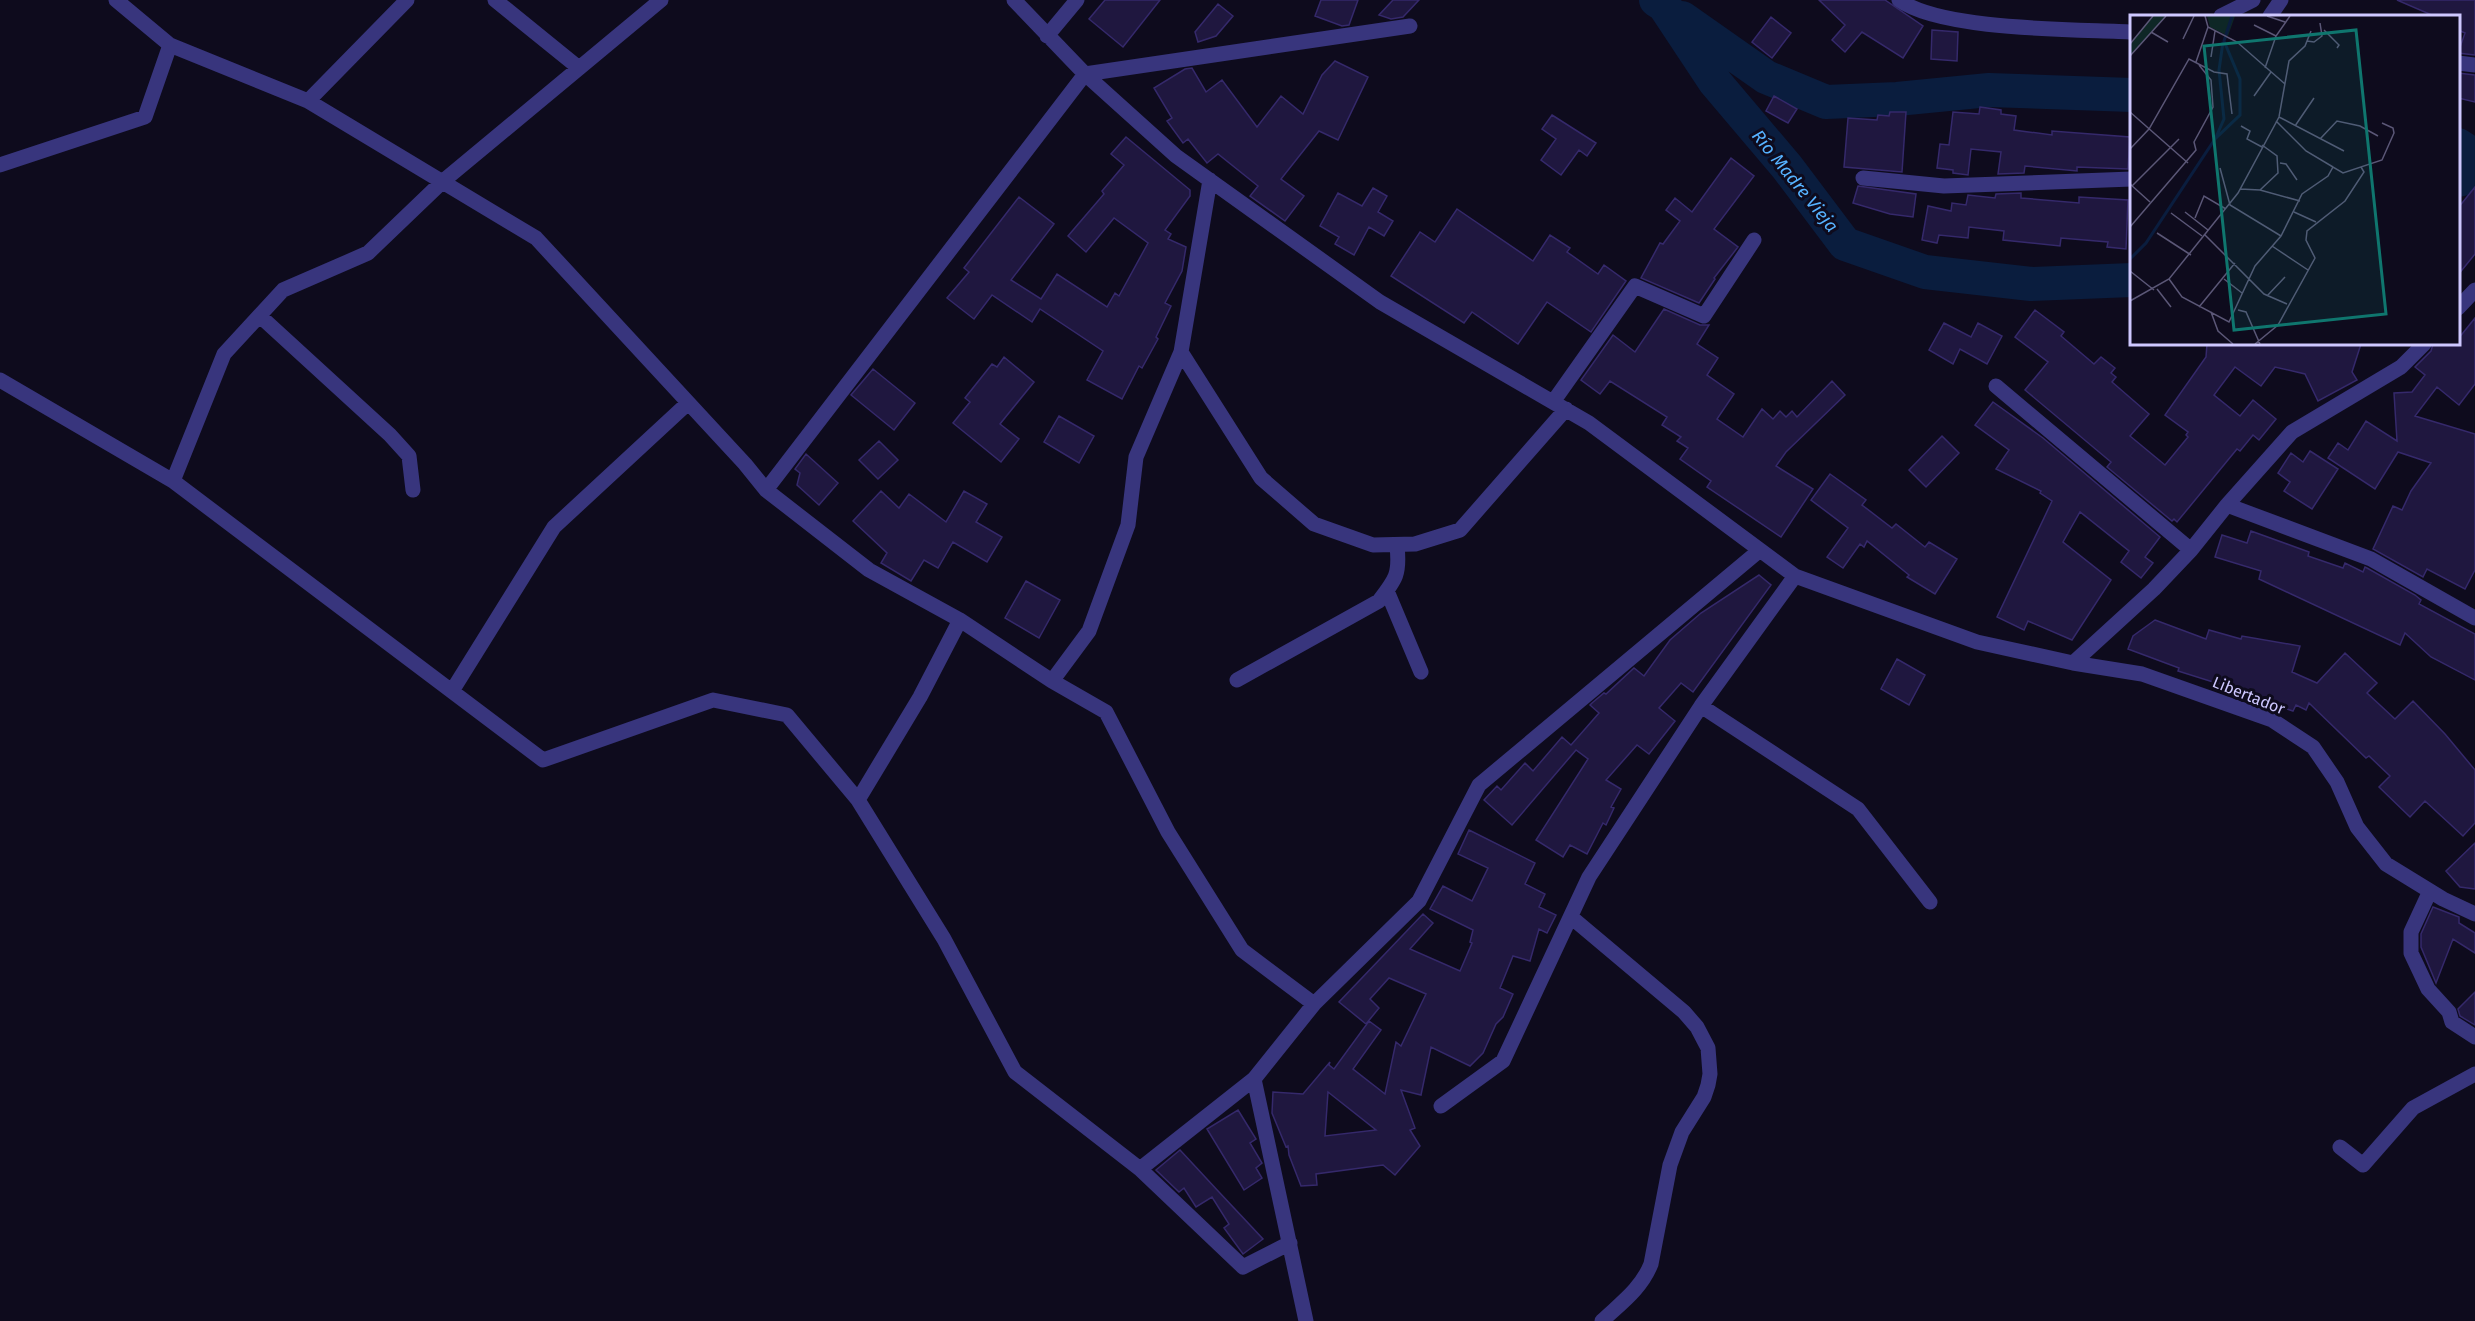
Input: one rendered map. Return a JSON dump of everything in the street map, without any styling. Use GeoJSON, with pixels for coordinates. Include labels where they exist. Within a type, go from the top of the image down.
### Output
{"type":"FeatureCollection","features":[{"type":"Feature","properties":{"kind":"street"},"geometry":{"type":"LineString","coordinates":[[116,0],[170,45],[308,101],[536,238],[766,490],[870,570],[960,620],[1052,681],[1106,712],[1168,832],[1242,950],[1314,1004]]}},
{"type":"Feature","properties":{"kind":"street"},"geometry":{"type":"LineString","coordinates":[[308,101],[406,0]]}},
{"type":"Feature","properties":{"kind":"street"},"geometry":{"type":"LineString","coordinates":[[495,0],[579,68]]}},
{"type":"Feature","properties":{"kind":"street"},"geometry":{"type":"LineString","coordinates":[[173,481],[224,354],[284,290],[368,253],[442,182],[661,0]]}},
{"type":"Feature","properties":{"kind":"street","name":"Libertador"},"geometry":{"type":"LineString","coordinates":[[1014,0],[1085,74],[1176,156],[1380,302],[1589,423],[1794,576],[1977,642],[2073,663],[2142,674],[2272,720],[2313,747],[2337,782],[2357,827],[2386,864],[2430,891],[2475,914]]}},
{"type":"Feature","properties":{"kind":"street"},"geometry":{"type":"LineString","coordinates":[[1047,36],[1077,0]]}},
{"type":"Feature","properties":{"kind":"street"},"geometry":{"type":"LineString","coordinates":[[1899,0],[1908,7],[1944,18],[1993,24],[2130,32]]}},
{"type":"Feature","properties":{"kind":"street"},"geometry":{"type":"LineString","coordinates":[[2223,15],[2253,0]]}},
{"type":"Feature","properties":{"kind":"street"},"geometry":{"type":"LineString","coordinates":[[2271,15],[2281,0]]}},
{"type":"Feature","properties":{"kind":"street"},"geometry":{"type":"LineString","coordinates":[[766,490],[1085,74],[1410,26]]}},
{"type":"Feature","properties":{"kind":"street"},"geometry":{"type":"LineString","coordinates":[[0,165],[145,117],[170,45]]}},
{"type":"Feature","properties":{"kind":"street"},"geometry":{"type":"LineString","coordinates":[[2460,63],[2475,65]]}},
{"type":"Feature","properties":{"kind":"street"},"geometry":{"type":"LineString","coordinates":[[1863,178],[1944,186],[2130,180]]}},
{"type":"Feature","properties":{"kind":"street"},"geometry":{"type":"LineString","coordinates":[[1052,681],[1089,632],[1128,525],[1136,457],[1181,352],[1210,180]]}},
{"type":"Feature","properties":{"kind":"street"},"geometry":{"type":"LineString","coordinates":[[1181,352],[1261,478],[1314,524],[1373,544],[1397,546],[1416,544],[1460,530],[1559,406],[1635,286],[1704,316],[1754,240]]}},
{"type":"Feature","properties":{"kind":"street"},"geometry":{"type":"LineString","coordinates":[[2460,306],[2475,290]]}},
{"type":"Feature","properties":{"kind":"street"},"geometry":{"type":"LineString","coordinates":[[260,316],[390,435],[409,456],[413,490]]}},
{"type":"Feature","properties":{"kind":"street"},"geometry":{"type":"LineString","coordinates":[[2073,663],[2154,590],[2292,432],[2402,367],[2423,345]]}},
{"type":"Feature","properties":{"kind":"street"},"geometry":{"type":"LineString","coordinates":[[0,380],[173,481],[543,760],[713,700],[787,716],[858,800],[944,939],[1015,1072],[1140,1169],[1243,1267],[1290,1243]]}},
{"type":"Feature","properties":{"kind":"street"},"geometry":{"type":"LineString","coordinates":[[1996,386],[2191,550]]}},
{"type":"Feature","properties":{"kind":"street"},"geometry":{"type":"LineString","coordinates":[[452,691],[554,527],[688,403]]}},
{"type":"Feature","properties":{"kind":"street"},"geometry":{"type":"LineString","coordinates":[[2227,505],[2371,559],[2475,618]]}},
{"type":"Feature","properties":{"kind":"street"},"geometry":{"type":"LineString","coordinates":[[1237,680],[1379,601],[1396,579],[1399,566],[1397,546]]}},
{"type":"Feature","properties":{"kind":"street"},"geometry":{"type":"LineString","coordinates":[[1140,1169],[1254,1079],[1314,1004],[1419,901],[1479,785],[1760,550]]}},
{"type":"Feature","properties":{"kind":"street"},"geometry":{"type":"LineString","coordinates":[[1441,1106],[1503,1060],[1589,877],[1701,706],[1794,576]]}},
{"type":"Feature","properties":{"kind":"street"},"geometry":{"type":"LineString","coordinates":[[1387,591],[1420,672]]}},
{"type":"Feature","properties":{"kind":"street"},"geometry":{"type":"LineString","coordinates":[[858,800],[920,697],[960,620]]}},
{"type":"Feature","properties":{"kind":"street"},"geometry":{"type":"LineString","coordinates":[[1701,706],[1858,809],[1930,902]]}},
{"type":"Feature","properties":{"kind":"street"},"geometry":{"type":"LineString","coordinates":[[2430,891],[2410,932],[2410,953],[2428,989],[2449,1012],[2452,1023],[2475,1036]]}},
{"type":"Feature","properties":{"kind":"street"},"geometry":{"type":"LineString","coordinates":[[1570,917],[1684,1012],[1703,1037],[1710,1061],[1710,1074],[1704,1097],[1682,1132],[1670,1165],[1651,1264],[1647,1274],[1634,1292],[1602,1321]]}},
{"type":"Feature","properties":{"kind":"street"},"geometry":{"type":"LineString","coordinates":[[2340,1147],[2363,1165],[2413,1108],[2475,1074]]}},
{"type":"Feature","properties":{"kind":"street"},"geometry":{"type":"LineString","coordinates":[[1254,1079],[1306,1321]]}},
{"type":"Feature","properties":{"kind":"building"},"geometry":{"type":"Polygon","coordinates":[[[1105,0],[1160,0],[1123,47],[1089,19],[1105,0]]]}},
{"type":"Feature","properties":{"kind":"building"},"geometry":{"type":"Polygon","coordinates":[[[1321,0],[1358,0],[1349,25],[1342,26],[1315,16],[1321,0]]]}},
{"type":"Feature","properties":{"kind":"building"},"geometry":{"type":"Polygon","coordinates":[[[1393,0],[1419,0],[1403,17],[1391,19],[1379,15],[1393,0]]]}},
{"type":"Feature","properties":{"kind":"building"},"geometry":{"type":"Polygon","coordinates":[[[1819,0],[1885,0],[1923,26],[1903,58],[1862,32],[1845,52],[1832,40],[1845,25],[1819,0]]]}},
{"type":"Feature","properties":{"kind":"building"},"geometry":{"type":"Polygon","coordinates":[[[2397,0],[2475,0],[2475,55],[2460,53],[2465,33],[2460,31],[2460,15],[2432,15],[2397,0]]]}},
{"type":"Feature","properties":{"kind":"building"},"geometry":{"type":"Polygon","coordinates":[[[1218,4],[1233,16],[1216,36],[1198,42],[1195,32],[1218,4]]]}},
{"type":"Feature","properties":{"kind":"building"},"geometry":{"type":"Polygon","coordinates":[[[1771,17],[1791,33],[1772,58],[1752,42],[1771,17]]]}},
{"type":"Feature","properties":{"kind":"building"},"geometry":{"type":"Polygon","coordinates":[[[1932,30],[1958,32],[1957,61],[1931,59],[1932,30]]]}},
{"type":"Feature","properties":{"kind":"building"},"geometry":{"type":"Polygon","coordinates":[[[1335,61],[1368,77],[1338,140],[1319,131],[1281,179],[1304,196],[1285,221],[1250,196],[1258,186],[1218,154],[1207,163],[1188,139],[1183,143],[1167,121],[1172,118],[1154,88],[1185,69],[1192,68],[1206,92],[1222,80],[1257,127],[1281,96],[1303,114],[1322,75],[1335,61]]]}},
{"type":"Feature","properties":{"kind":"building"},"geometry":{"type":"Polygon","coordinates":[[[2460,73],[2475,75],[2475,102],[2460,98],[2460,73]]]}},
{"type":"Feature","properties":{"kind":"building"},"geometry":{"type":"Polygon","coordinates":[[[1774,96],[1797,109],[1788,123],[1766,111],[1774,96]]]}},
{"type":"Feature","properties":{"kind":"building"},"geometry":{"type":"Polygon","coordinates":[[[1980,107],[2001,110],[2001,114],[2016,116],[2014,130],[2052,135],[2052,131],[2130,137],[2128,169],[2077,167],[2077,171],[2025,166],[2024,173],[1998,174],[2001,152],[1971,149],[1968,175],[1937,168],[1940,144],[1949,145],[1953,112],[1979,114],[1980,107]]]}},
{"type":"Feature","properties":{"kind":"building"},"geometry":{"type":"Polygon","coordinates":[[[1890,112],[1906,112],[1902,172],[1844,167],[1848,118],[1877,120],[1878,115],[1889,116],[1890,112]]]}},
{"type":"Feature","properties":{"kind":"building"},"geometry":{"type":"Polygon","coordinates":[[[1552,115],[1596,143],[1587,156],[1579,150],[1561,175],[1541,160],[1556,139],[1542,129],[1552,115]]]}},
{"type":"Feature","properties":{"kind":"building"},"geometry":{"type":"Polygon","coordinates":[[[1126,137],[1190,190],[1190,196],[1165,230],[1171,234],[1168,239],[1186,247],[1182,271],[1165,303],[1171,306],[1156,337],[1158,339],[1142,368],[1139,366],[1122,399],[1087,380],[1103,351],[1040,309],[1032,322],[992,295],[974,319],[947,298],[969,272],[964,268],[1019,197],[1054,224],[1011,280],[1041,299],[1057,274],[1107,307],[1115,293],[1119,296],[1148,243],[1114,218],[1086,252],[1068,236],[1104,194],[1102,191],[1124,165],[1111,154],[1126,137]]]}},
{"type":"Feature","properties":{"kind":"building"},"geometry":{"type":"Polygon","coordinates":[[[1731,158],[1754,176],[1714,229],[1738,247],[1714,278],[1699,303],[1641,278],[1660,243],[1663,244],[1680,221],[1666,210],[1675,198],[1692,212],[1731,158]]]}},
{"type":"Feature","properties":{"kind":"building"},"geometry":{"type":"Polygon","coordinates":[[[1858,186],[1916,194],[1913,217],[1890,214],[1853,203],[1858,186]]]}},
{"type":"Feature","properties":{"kind":"building"},"geometry":{"type":"Polygon","coordinates":[[[2475,187],[2475,254],[2460,273],[2460,206],[2475,187]]]}},
{"type":"Feature","properties":{"kind":"building"},"geometry":{"type":"Polygon","coordinates":[[[1373,188],[1387,196],[1378,212],[1393,221],[1384,236],[1369,227],[1354,255],[1335,244],[1339,237],[1320,226],[1338,193],[1362,206],[1373,188]]]}},
{"type":"Feature","properties":{"kind":"building"},"geometry":{"type":"Polygon","coordinates":[[[2021,193],[2021,198],[2079,203],[2079,197],[2128,200],[2126,249],[2107,247],[2108,242],[2061,238],[2060,246],[2003,240],[2004,231],[1969,227],[1968,238],[1939,235],[1937,243],[1922,240],[1928,206],[1951,211],[1952,203],[1966,205],[1968,195],[1995,198],[1996,194],[2021,193]]]}},
{"type":"Feature","properties":{"kind":"building"},"geometry":{"type":"Polygon","coordinates":[[[1457,209],[1533,261],[1550,235],[1570,248],[1567,252],[1598,274],[1604,265],[1626,281],[1591,332],[1547,302],[1518,344],[1472,312],[1464,323],[1391,276],[1420,232],[1435,242],[1457,209]]]}},
{"type":"Feature","properties":{"kind":"building"},"geometry":{"type":"Polygon","coordinates":[[[1664,309],[1700,325],[1709,325],[1697,344],[1718,358],[1707,375],[1734,394],[1717,419],[1743,437],[1762,409],[1773,419],[1780,411],[1786,417],[1792,411],[1797,417],[1832,381],[1845,395],[1786,452],[1776,466],[1813,489],[1781,537],[1707,487],[1711,481],[1680,459],[1688,448],[1677,441],[1681,437],[1662,425],[1667,417],[1610,381],[1600,394],[1581,380],[1613,335],[1635,352],[1664,309]]]}},
{"type":"Feature","properties":{"kind":"building"},"geometry":{"type":"Polygon","coordinates":[[[2035,310],[2064,332],[2061,336],[2094,364],[2101,357],[2115,368],[2111,373],[2116,377],[2112,382],[2149,414],[2130,436],[2165,465],[2188,437],[2186,435],[2188,432],[2165,415],[2206,357],[2207,345],[2361,345],[2352,372],[2357,380],[2318,401],[2305,374],[2275,367],[2261,386],[2235,367],[2214,395],[2240,416],[2253,400],[2276,419],[2259,440],[2253,435],[2240,451],[2237,449],[2177,522],[2174,519],[2172,521],[2107,467],[2111,462],[2025,390],[2048,362],[2015,337],[2035,310]]]}},
{"type":"Feature","properties":{"kind":"building"},"geometry":{"type":"Polygon","coordinates":[[[2475,318],[2475,384],[2459,405],[2437,387],[2415,416],[2475,434],[2475,570],[2465,589],[2427,569],[2423,577],[2373,549],[2393,506],[2402,510],[2411,491],[2431,463],[2398,452],[2375,489],[2328,458],[2338,443],[2348,450],[2366,421],[2397,441],[2394,393],[2412,392],[2425,375],[2415,367],[2431,351],[2433,345],[2460,345],[2460,337],[2475,318]]]}},
{"type":"Feature","properties":{"kind":"building"},"geometry":{"type":"Polygon","coordinates":[[[1944,323],[1971,337],[1978,323],[2002,336],[1987,364],[1960,349],[1953,364],[1929,350],[1944,323]]]}},
{"type":"Feature","properties":{"kind":"building"},"geometry":{"type":"Polygon","coordinates":[[[1004,357],[1034,382],[1000,424],[1019,439],[1001,462],[953,423],[970,402],[965,398],[992,364],[997,367],[1004,357]]]}},
{"type":"Feature","properties":{"kind":"building"},"geometry":{"type":"Polygon","coordinates":[[[873,369],[915,403],[894,430],[851,395],[873,369]]]}},
{"type":"Feature","properties":{"kind":"building"},"geometry":{"type":"Polygon","coordinates":[[[1993,402],[2043,438],[2160,537],[2145,557],[2153,563],[2141,578],[2121,562],[2129,551],[2080,512],[2063,542],[2111,580],[2072,640],[2028,621],[2024,630],[1997,617],[2052,501],[2040,493],[2041,491],[1996,469],[2009,450],[1975,425],[1993,402]]]}},
{"type":"Feature","properties":{"kind":"building"},"geometry":{"type":"Polygon","coordinates":[[[1059,416],[1094,436],[1079,463],[1044,442],[1059,416]]]}},
{"type":"Feature","properties":{"kind":"building"},"geometry":{"type":"Polygon","coordinates":[[[1942,436],[1959,453],[1926,487],[1909,470],[1942,436]]]}},
{"type":"Feature","properties":{"kind":"building"},"geometry":{"type":"Polygon","coordinates":[[[879,441],[898,460],[878,479],[859,460],[879,441]]]}},
{"type":"Feature","properties":{"kind":"building"},"geometry":{"type":"Polygon","coordinates":[[[2310,451],[2338,469],[2312,509],[2284,491],[2290,482],[2278,473],[2291,453],[2303,462],[2310,451]]]}},
{"type":"Feature","properties":{"kind":"building"},"geometry":{"type":"Polygon","coordinates":[[[806,454],[838,483],[819,505],[797,485],[800,473],[795,469],[806,454]]]}},
{"type":"Feature","properties":{"kind":"building"},"geometry":{"type":"Polygon","coordinates":[[[1830,474],[1866,500],[1862,505],[1892,528],[1896,524],[1925,547],[1929,542],[1957,559],[1935,594],[1907,577],[1909,575],[1867,541],[1864,547],[1860,544],[1843,568],[1827,557],[1848,528],[1811,500],[1830,474]]]}},
{"type":"Feature","properties":{"kind":"building"},"geometry":{"type":"Polygon","coordinates":[[[881,491],[899,508],[909,494],[946,522],[964,491],[987,504],[976,522],[1002,537],[987,562],[953,542],[938,568],[924,560],[911,581],[881,563],[887,553],[853,521],[881,491]]]}},
{"type":"Feature","properties":{"kind":"building"},"geometry":{"type":"Polygon","coordinates":[[[2251,531],[2309,552],[2308,556],[2343,568],[2345,563],[2363,572],[2365,567],[2415,595],[2421,600],[2419,604],[2475,634],[2475,680],[2431,657],[2405,633],[2400,645],[2259,579],[2261,571],[2215,557],[2222,535],[2247,543],[2251,531]]]}},
{"type":"Feature","properties":{"kind":"building"},"geometry":{"type":"Polygon","coordinates":[[[1759,575],[1771,585],[1693,692],[1681,683],[1659,708],[1675,721],[1649,754],[1637,745],[1606,780],[1621,789],[1611,807],[1614,808],[1606,825],[1603,823],[1587,854],[1570,845],[1563,857],[1536,840],[1588,759],[1576,750],[1512,825],[1484,800],[1497,786],[1501,790],[1525,763],[1533,771],[1562,737],[1571,745],[1599,713],[1590,705],[1592,703],[1604,693],[1606,694],[1634,668],[1644,676],[1670,640],[1701,613],[1759,575]]]}},
{"type":"Feature","properties":{"kind":"building"},"geometry":{"type":"Polygon","coordinates":[[[1026,581],[1060,600],[1039,638],[1005,618],[1026,581]]]}},
{"type":"Feature","properties":{"kind":"building"},"geometry":{"type":"Polygon","coordinates":[[[2155,620],[2206,639],[2209,630],[2241,639],[2242,636],[2300,646],[2292,672],[2317,683],[2345,653],[2377,683],[2367,693],[2395,719],[2413,701],[2475,770],[2475,823],[2463,836],[2425,801],[2410,817],[2379,787],[2390,776],[2369,756],[2366,758],[2309,703],[2306,710],[2296,705],[2293,711],[2228,690],[2229,687],[2178,671],[2179,668],[2128,649],[2133,636],[2155,620]]]}},
{"type":"Feature","properties":{"kind":"building"},"geometry":{"type":"Polygon","coordinates":[[[1897,659],[1925,675],[1909,705],[1881,689],[1897,659]]]}},
{"type":"Feature","properties":{"kind":"building"},"geometry":{"type":"Polygon","coordinates":[[[1469,830],[1535,863],[1525,884],[1545,894],[1539,907],[1556,915],[1547,933],[1539,929],[1530,961],[1513,956],[1500,988],[1513,994],[1483,1053],[1470,1066],[1431,1047],[1421,1095],[1401,1090],[1415,1128],[1410,1130],[1420,1146],[1395,1175],[1383,1165],[1316,1174],[1317,1185],[1301,1186],[1289,1155],[1288,1146],[1286,1147],[1272,1113],[1273,1092],[1303,1094],[1330,1062],[1329,1065],[1334,1069],[1369,1021],[1381,1030],[1353,1069],[1385,1094],[1396,1042],[1401,1046],[1426,994],[1389,978],[1370,999],[1379,1008],[1366,1024],[1339,1002],[1423,914],[1433,923],[1410,949],[1460,971],[1472,943],[1470,942],[1473,930],[1430,909],[1443,886],[1472,901],[1488,868],[1458,854],[1469,830]],[[1328,1092],[1325,1136],[1376,1130],[1328,1092]]]}},
{"type":"Feature","properties":{"kind":"building"},"geometry":{"type":"Polygon","coordinates":[[[2475,843],[2475,889],[2460,887],[2446,871],[2475,843]]]}},
{"type":"Feature","properties":{"kind":"building"},"geometry":{"type":"Polygon","coordinates":[[[2433,907],[2459,917],[2459,923],[2475,933],[2475,953],[2453,939],[2436,983],[2421,947],[2421,934],[2433,907]]]}},
{"type":"Feature","properties":{"kind":"building"},"geometry":{"type":"Polygon","coordinates":[[[2475,992],[2475,1025],[2460,1016],[2458,1009],[2475,992]]]}},
{"type":"Feature","properties":{"kind":"building"},"geometry":{"type":"Polygon","coordinates":[[[1238,1110],[1256,1139],[1250,1143],[1262,1163],[1256,1168],[1262,1178],[1244,1190],[1207,1129],[1238,1110]]]}},
{"type":"Feature","properties":{"kind":"building"},"geometry":{"type":"Polygon","coordinates":[[[1180,1150],[1263,1239],[1243,1254],[1224,1228],[1229,1224],[1212,1197],[1196,1207],[1184,1188],[1179,1192],[1156,1170],[1180,1150]]]}},
{"type":"Feature","properties":{"kind":"waterway","name":"Río Madre Vieja"},"geometry":{"type":"LineString","coordinates":[[1656,0],[1664,5],[1715,82],[1787,167],[1845,244],[1925,272],[2031,284],[2130,280]]}},
{"type":"Feature","properties":{"kind":"waterway"},"geometry":{"type":"LineString","coordinates":[[1682,18],[1766,77],[1826,102],[1897,99],[1989,90],[2130,95]]}},
{"type":"Feature","properties":{"kind":"waterway"},"geometry":{"type":"LineString","coordinates":[[2460,146],[2475,156]]}},
{"type":"Feature","properties":{"kind":"waterway","name":"Río Madre Vieja"},"geometry":{"type":"LineString","coordinates":[[2460,180],[2475,176]]}}]}
